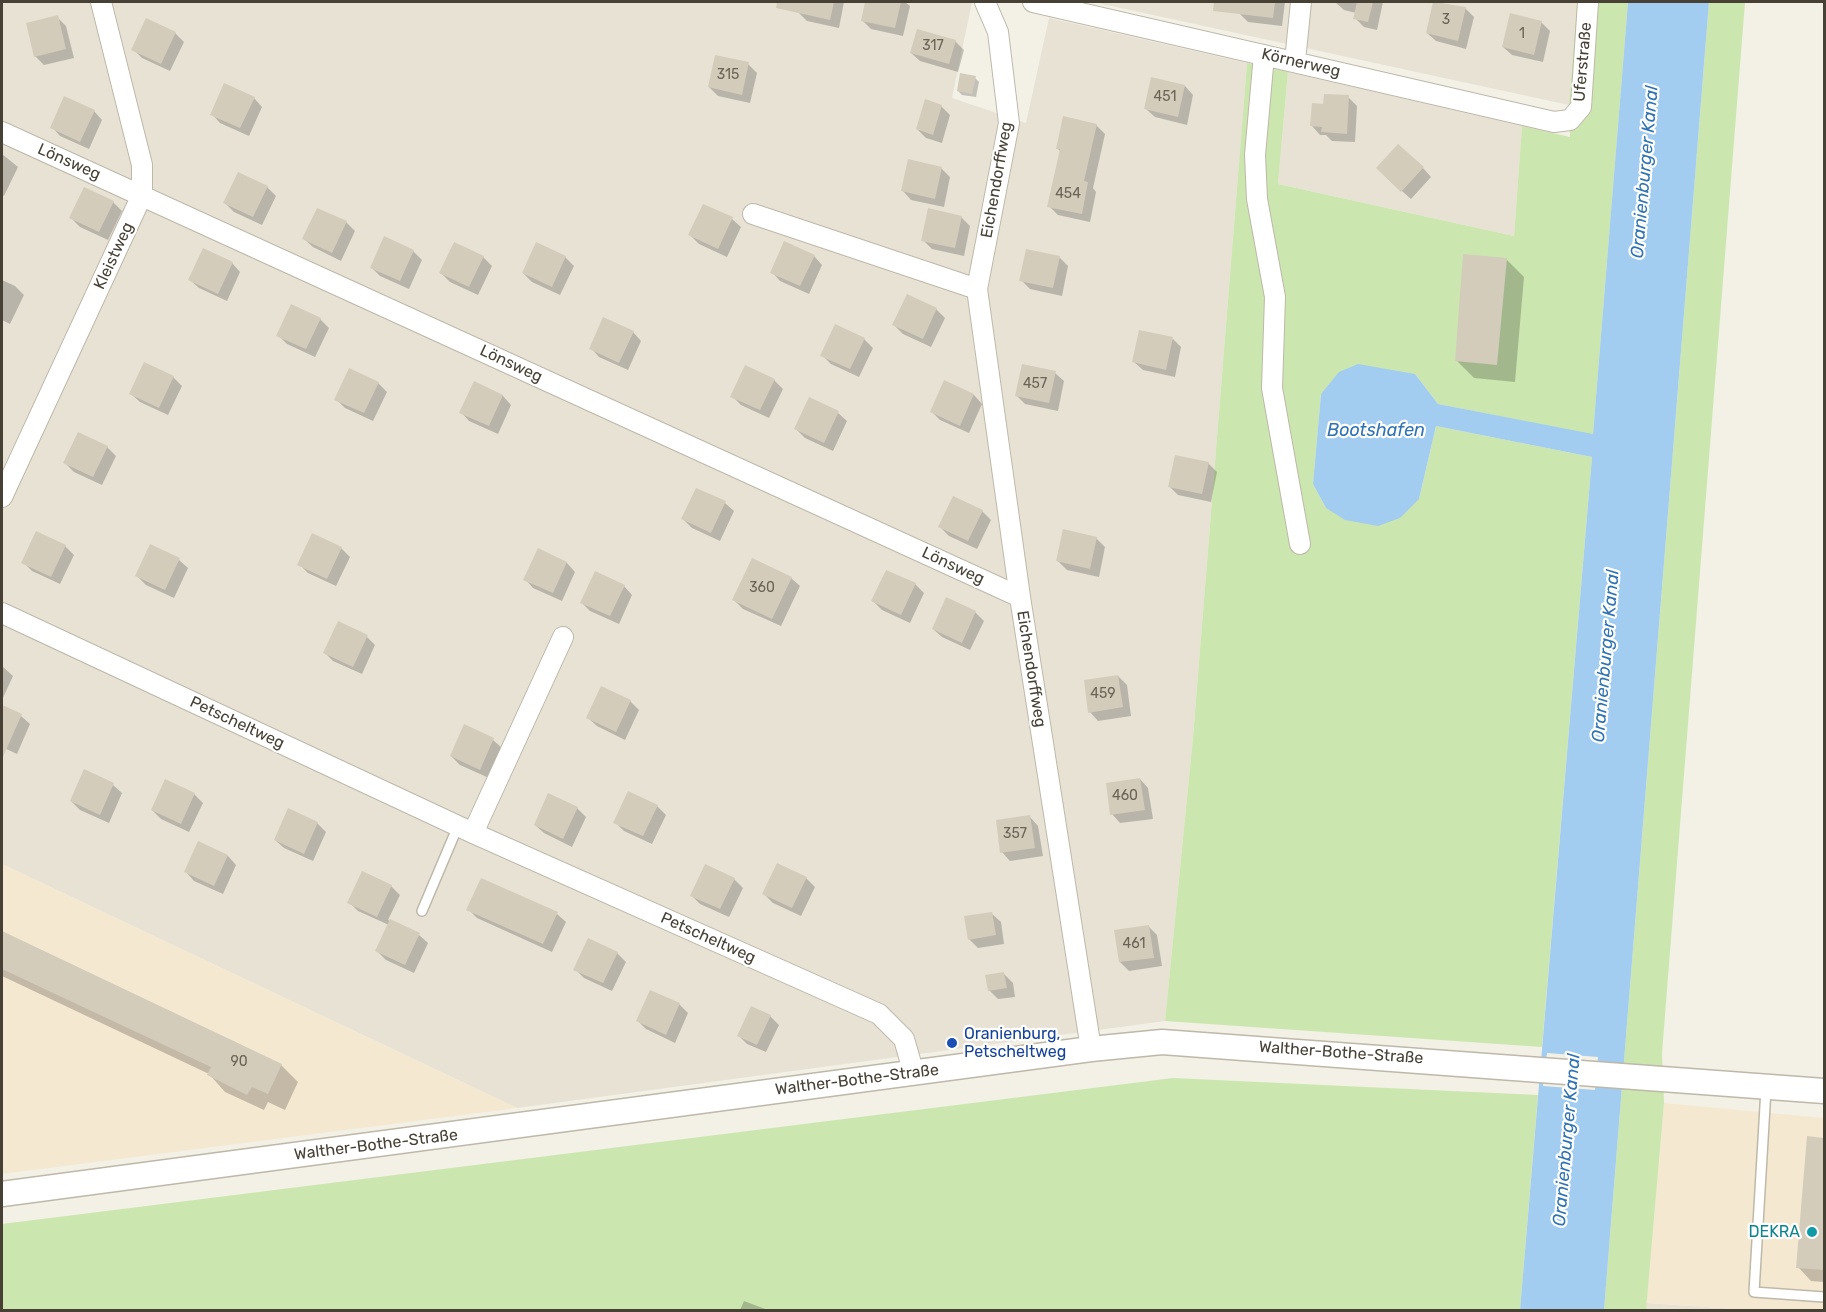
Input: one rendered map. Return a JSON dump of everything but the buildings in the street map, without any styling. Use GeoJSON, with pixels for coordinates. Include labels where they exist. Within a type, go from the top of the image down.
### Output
{"type":"FeatureCollection","features":[{"type":"Feature","properties":{"kind":"street","name":"Kleistweg"},"geometry":{"type":"LineString","coordinates":[[2,496],[142,195],[142,165],[100,2]]}},
{"type":"Feature","properties":{"kind":"street","name":"Eichendorffweg"},"geometry":{"type":"LineString","coordinates":[[985,2],[998,32],[1009,123],[977,289],[1020,597],[1091,1049]]}},
{"type":"Feature","properties":{"kind":"street","name":"Körnerweg"},"geometry":{"type":"LineString","coordinates":[[1033,2],[1554,122],[1570,120]]}},
{"type":"Feature","properties":{"kind":"street"},"geometry":{"type":"LineString","coordinates":[[1295,61],[1301,2]]}},
{"type":"Feature","properties":{"kind":"street","name":"Uferstraße"},"geometry":{"type":"LineString","coordinates":[[1570,120],[1581,107],[1588,2]]}},
{"type":"Feature","properties":{"kind":"street"},"geometry":{"type":"LineString","coordinates":[[1264,55],[1255,155],[1257,199],[1275,297],[1272,388],[1300,544]]}},
{"type":"Feature","properties":{"kind":"street","name":"Lönsweg"},"geometry":{"type":"LineString","coordinates":[[2,132],[1020,597]]}},
{"type":"Feature","properties":{"kind":"street"},"geometry":{"type":"LineString","coordinates":[[753,214],[977,289]]}},
{"type":"Feature","properties":{"kind":"street","name":"Petscheltweg"},"geometry":{"type":"LineString","coordinates":[[2,613],[465,829],[879,1014],[904,1039],[914,1074]]}},
{"type":"Feature","properties":{"kind":"street"},"geometry":{"type":"LineString","coordinates":[[465,829],[562,637]]}},
{"type":"Feature","properties":{"kind":"street","name":"Walther-Bothe-Straße"},"geometry":{"type":"LineString","coordinates":[[2,1194],[1091,1049],[1162,1042],[1196,1042],[1824,1091]]}},
{"type":"Feature","properties":{"kind":"lane"},"geometry":{"type":"LineString","coordinates":[[422,911],[465,829]]}},
{"type":"Feature","properties":{"kind":"lane"},"geometry":{"type":"LineString","coordinates":[[1767,1086],[1754,1292],[1824,1297]]}},
{"type":"Feature","properties":{"kind":"shaded area"},"geometry":{"type":"Polygon","coordinates":[[[2,2],[972,2],[952,98],[1026,123],[1049,18],[1247,63],[1193,737],[1165,1021],[517,1108],[2,864],[2,2]]]}},
{"type":"Feature","properties":{"kind":"shaded area"},"geometry":{"type":"Polygon","coordinates":[[[1093,2],[1577,2],[1569,105],[1093,2]]]}},
{"type":"Feature","properties":{"kind":"shaded area"},"geometry":{"type":"Polygon","coordinates":[[[1288,72],[1522,126],[1514,236],[1278,184],[1288,72]]]}},
{"type":"Feature","properties":{"kind":"shaded area"},"geometry":{"type":"Polygon","coordinates":[[[2,864],[517,1108],[2,1174],[2,864]]]}},
{"type":"Feature","properties":{"kind":"shaded area"},"geometry":{"type":"Polygon","coordinates":[[[1664,1103],[1824,1118],[1824,1310],[1752,1310],[1646,1303],[1664,1103]]]}},
{"type":"Feature","properties":{"kind":"shaded area"},"geometry":{"type":"Polygon","coordinates":[[[1646,1303],[1752,1310],[1646,1310],[1646,1303]]]}},
{"type":"Feature","properties":{"kind":"green space"},"geometry":{"type":"Polygon","coordinates":[[[1577,2],[1628,2],[1593,435],[1438,404],[1415,374],[1321,394],[1313,484],[1326,508],[1419,499],[1436,426],[1592,457],[1542,1047],[1165,1021],[1193,737],[1247,63],[1288,72],[1278,184],[1514,236],[1522,126],[1570,137],[1569,105],[1577,2]]]}},
{"type":"Feature","properties":{"kind":"green space"},"geometry":{"type":"Polygon","coordinates":[[[1709,2],[1745,2],[1662,1053],[1664,1103],[1646,1310],[1604,1310],[1709,2]]]}},
{"type":"Feature","properties":{"kind":"green space"},"geometry":{"type":"Polygon","coordinates":[[[1173,1078],[1538,1095],[1520,1310],[2,1310],[2,1224],[1173,1078]]]}},
{"type":"Feature","properties":{"kind":"water"},"geometry":{"type":"Polygon","coordinates":[[[1628,2],[1709,2],[1604,1310],[1520,1310],[1592,457],[1436,426],[1419,499],[1400,518],[1378,526],[1345,520],[1326,508],[1313,484],[1321,394],[1339,372],[1358,364],[1415,374],[1438,404],[1593,434],[1628,2]]]}},
{"type":"Feature","properties":{"kind":"pier"},"geometry":{"type":"Polygon","coordinates":[[[1547,1053],[1598,1057],[1595,1090],[1543,1086],[1547,1053]]]}},
{"type":"Feature","properties":{"kind":"place","name":"Oranienburg, Petscheltweg"},"geometry":{"type":"Point","coordinates":[952,1043]}},
{"type":"Feature","properties":{"kind":"place","name":"DEKRA"},"geometry":{"type":"Point","coordinates":[1812,1232]}},
{"type":"Feature","properties":{"kind":"water label","name":"Oranienburger Kanal"},"geometry":{"type":"Point","coordinates":[1645,172]}},
{"type":"Feature","properties":{"kind":"water label","name":"Bootshafen"},"geometry":{"type":"Point","coordinates":[1376,431]}},
{"type":"Feature","properties":{"kind":"water label","name":"Oranienburger Kanal"},"geometry":{"type":"Point","coordinates":[1606,656]}},
{"type":"Feature","properties":{"kind":"water label","name":"Oranienburger Kanal"},"geometry":{"type":"Point","coordinates":[1567,1140]}}]}
